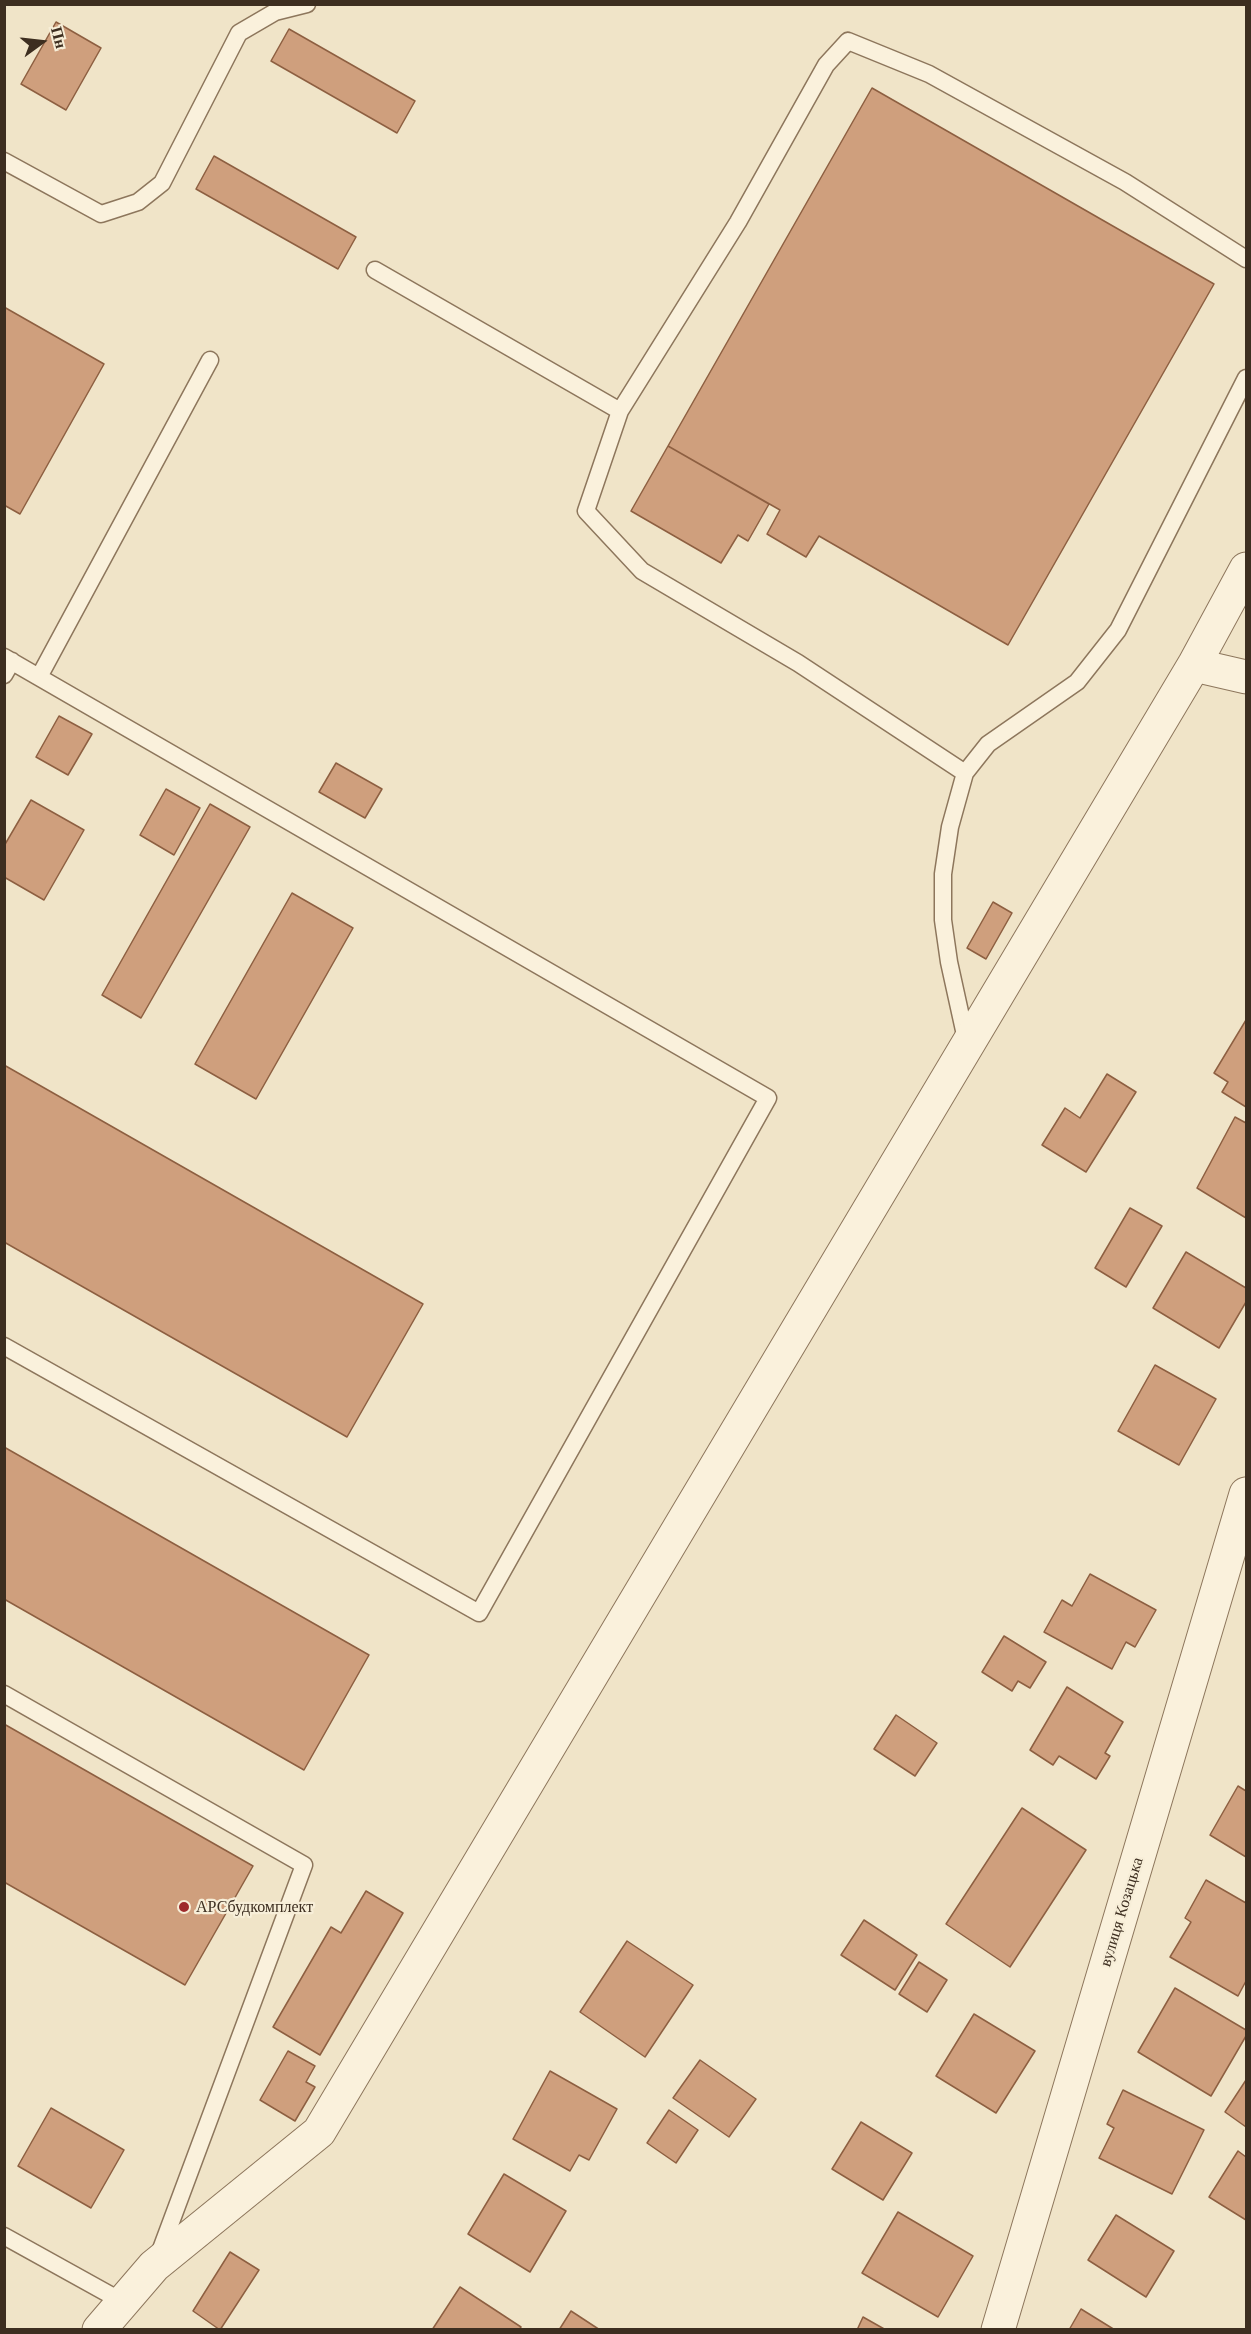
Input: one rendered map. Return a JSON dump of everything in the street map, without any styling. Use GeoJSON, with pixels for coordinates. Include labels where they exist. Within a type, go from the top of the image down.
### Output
{"type":"FeatureCollection","features":[{"type":"Feature","properties":{"kind":"street"},"geometry":{"type":"LineString","coordinates":[[99,2330],[154,2266],[319,2132],[1194,664],[1246,569]]}},
{"type":"Feature","properties":{"kind":"street"},"geometry":{"type":"LineString","coordinates":[[1194,664],[1246,677]]}},
{"type":"Feature","properties":{"kind":"street","name":"вулиця Козацька"},"geometry":{"type":"LineString","coordinates":[[998,2330],[1246,1494]]}},
{"type":"Feature","properties":{"kind":"lane"},"geometry":{"type":"LineString","coordinates":[[4,161],[101,214],[138,202],[162,183],[239,33],[275,12],[307,4]]}},
{"type":"Feature","properties":{"kind":"lane"},"geometry":{"type":"LineString","coordinates":[[965,773],[798,663],[642,571],[586,511],[620,411],[738,222],[826,65],[848,41],[929,74],[1125,182],[1246,259]]}},
{"type":"Feature","properties":{"kind":"lane"},"geometry":{"type":"LineString","coordinates":[[375,270],[620,411]]}},
{"type":"Feature","properties":{"kind":"lane"},"geometry":{"type":"LineString","coordinates":[[39,677],[210,360]]}},
{"type":"Feature","properties":{"kind":"lane"},"geometry":{"type":"LineString","coordinates":[[968,1045],[949,962],[943,920],[943,874],[950,827],[965,773],[988,744],[1077,682],[1118,630],[1246,378]]}},
{"type":"Feature","properties":{"kind":"lane"},"geometry":{"type":"LineString","coordinates":[[4,1346],[480,1613],[768,1098],[39,677],[7,664]]}},
{"type":"Feature","properties":{"kind":"lane"},"geometry":{"type":"LineString","coordinates":[[4,1694],[304,1865],[154,2266]]}},
{"type":"Feature","properties":{"kind":"lane"},"geometry":{"type":"LineString","coordinates":[[4,2236],[123,2302]]}},
{"type":"Feature","properties":{"kind":"building"},"geometry":{"type":"Polygon","coordinates":[[[56,22],[101,48],[66,110],[21,84],[56,22]]]}},
{"type":"Feature","properties":{"kind":"building"},"geometry":{"type":"Polygon","coordinates":[[[289,29],[415,101],[397,133],[271,61],[289,29]]]}},
{"type":"Feature","properties":{"kind":"building"},"geometry":{"type":"Polygon","coordinates":[[[872,88],[1214,284],[1008,645],[819,536],[806,557],[767,534],[780,510],[668,446],[872,88]]]}},
{"type":"Feature","properties":{"kind":"building"},"geometry":{"type":"Polygon","coordinates":[[[214,156],[356,237],[338,269],[196,189],[214,156]]]}},
{"type":"Feature","properties":{"kind":"building"},"geometry":{"type":"Polygon","coordinates":[[[4,307],[104,364],[20,514],[4,505],[4,307]]]}},
{"type":"Feature","properties":{"kind":"building"},"geometry":{"type":"Polygon","coordinates":[[[668,446],[769,504],[748,541],[738,535],[721,563],[631,511],[668,446]]]}},
{"type":"Feature","properties":{"kind":"building"},"geometry":{"type":"Polygon","coordinates":[[[59,716],[92,734],[68,775],[36,757],[59,716]]]}},
{"type":"Feature","properties":{"kind":"building"},"geometry":{"type":"Polygon","coordinates":[[[336,763],[382,789],[365,818],[319,792],[336,763]]]}},
{"type":"Feature","properties":{"kind":"building"},"geometry":{"type":"Polygon","coordinates":[[[166,789],[200,808],[174,855],[140,835],[166,789]]]}},
{"type":"Feature","properties":{"kind":"building"},"geometry":{"type":"Polygon","coordinates":[[[31,800],[84,830],[44,900],[4,877],[4,846],[31,800]]]}},
{"type":"Feature","properties":{"kind":"building"},"geometry":{"type":"Polygon","coordinates":[[[210,804],[250,827],[141,1018],[102,995],[210,804]]]}},
{"type":"Feature","properties":{"kind":"building"},"geometry":{"type":"Polygon","coordinates":[[[292,893],[353,928],[256,1099],[195,1064],[292,893]]]}},
{"type":"Feature","properties":{"kind":"building"},"geometry":{"type":"Polygon","coordinates":[[[993,902],[1012,913],[986,959],[967,948],[993,902]]]}},
{"type":"Feature","properties":{"kind":"building"},"geometry":{"type":"Polygon","coordinates":[[[1246,1020],[1246,1107],[1222,1092],[1228,1082],[1214,1073],[1246,1020]]]}},
{"type":"Feature","properties":{"kind":"building"},"geometry":{"type":"Polygon","coordinates":[[[4,1065],[423,1304],[347,1437],[4,1242],[4,1065]]]}},
{"type":"Feature","properties":{"kind":"building"},"geometry":{"type":"Polygon","coordinates":[[[1107,1074],[1136,1092],[1086,1172],[1042,1145],[1065,1108],[1080,1118],[1107,1074]]]}},
{"type":"Feature","properties":{"kind":"building"},"geometry":{"type":"Polygon","coordinates":[[[1235,1117],[1246,1123],[1246,1218],[1197,1188],[1235,1117]]]}},
{"type":"Feature","properties":{"kind":"building"},"geometry":{"type":"Polygon","coordinates":[[[1130,1208],[1162,1226],[1126,1287],[1095,1268],[1130,1208]]]}},
{"type":"Feature","properties":{"kind":"building"},"geometry":{"type":"Polygon","coordinates":[[[1186,1252],[1246,1288],[1246,1302],[1219,1348],[1153,1308],[1186,1252]]]}},
{"type":"Feature","properties":{"kind":"building"},"geometry":{"type":"Polygon","coordinates":[[[1155,1365],[1216,1399],[1179,1465],[1118,1431],[1155,1365]]]}},
{"type":"Feature","properties":{"kind":"building"},"geometry":{"type":"Polygon","coordinates":[[[4,1447],[369,1655],[304,1770],[4,1599],[4,1447]]]}},
{"type":"Feature","properties":{"kind":"building"},"geometry":{"type":"Polygon","coordinates":[[[1090,1574],[1156,1610],[1135,1647],[1126,1642],[1112,1669],[1044,1632],[1062,1600],[1072,1606],[1090,1574]]]}},
{"type":"Feature","properties":{"kind":"building"},"geometry":{"type":"Polygon","coordinates":[[[1004,1636],[1046,1662],[1030,1688],[1018,1681],[1012,1691],[982,1672],[1004,1636]]]}},
{"type":"Feature","properties":{"kind":"building"},"geometry":{"type":"Polygon","coordinates":[[[1067,1687],[1123,1722],[1105,1753],[1110,1756],[1096,1779],[1059,1756],[1053,1765],[1030,1750],[1067,1687]]]}},
{"type":"Feature","properties":{"kind":"building"},"geometry":{"type":"Polygon","coordinates":[[[896,1715],[937,1743],[915,1776],[874,1749],[896,1715]]]}},
{"type":"Feature","properties":{"kind":"building"},"geometry":{"type":"Polygon","coordinates":[[[4,1724],[253,1866],[185,1985],[4,1882],[4,1724]]]}},
{"type":"Feature","properties":{"kind":"building"},"geometry":{"type":"Polygon","coordinates":[[[1238,1786],[1246,1791],[1246,1857],[1210,1835],[1238,1786]]]}},
{"type":"Feature","properties":{"kind":"building"},"geometry":{"type":"Polygon","coordinates":[[[1022,1808],[1086,1850],[1010,1967],[946,1924],[1022,1808]]]}},
{"type":"Feature","properties":{"kind":"building"},"geometry":{"type":"Polygon","coordinates":[[[1206,1880],[1246,1903],[1246,1981],[1238,1996],[1170,1957],[1191,1922],[1185,1918],[1206,1880]]]}},
{"type":"Feature","properties":{"kind":"building"},"geometry":{"type":"Polygon","coordinates":[[[366,1891],[403,1913],[320,2055],[273,2027],[331,1927],[341,1933],[366,1891]]]}},
{"type":"Feature","properties":{"kind":"building"},"geometry":{"type":"Polygon","coordinates":[[[864,1920],[917,1955],[895,1990],[841,1955],[864,1920]]]}},
{"type":"Feature","properties":{"kind":"building"},"geometry":{"type":"Polygon","coordinates":[[[627,1941],[693,1985],[645,2057],[580,2012],[627,1941]]]}},
{"type":"Feature","properties":{"kind":"building"},"geometry":{"type":"Polygon","coordinates":[[[919,1962],[947,1980],[927,2012],[899,1994],[919,1962]]]}},
{"type":"Feature","properties":{"kind":"building"},"geometry":{"type":"Polygon","coordinates":[[[1175,1988],[1246,2030],[1246,2036],[1211,2096],[1138,2052],[1175,1988]]]}},
{"type":"Feature","properties":{"kind":"building"},"geometry":{"type":"Polygon","coordinates":[[[974,2014],[1035,2051],[996,2113],[936,2076],[974,2014]]]}},
{"type":"Feature","properties":{"kind":"building"},"geometry":{"type":"Polygon","coordinates":[[[288,2051],[315,2066],[306,2082],[315,2087],[295,2121],[260,2100],[288,2051]]]}},
{"type":"Feature","properties":{"kind":"building"},"geometry":{"type":"Polygon","coordinates":[[[700,2060],[756,2099],[729,2137],[673,2098],[700,2060]]]}},
{"type":"Feature","properties":{"kind":"building"},"geometry":{"type":"Polygon","coordinates":[[[550,2071],[617,2109],[589,2160],[579,2155],[570,2171],[513,2139],[550,2071]]]}},
{"type":"Feature","properties":{"kind":"building"},"geometry":{"type":"Polygon","coordinates":[[[1246,2080],[1246,2127],[1225,2112],[1246,2080]]]}},
{"type":"Feature","properties":{"kind":"building"},"geometry":{"type":"Polygon","coordinates":[[[1123,2090],[1204,2130],[1172,2194],[1099,2158],[1114,2128],[1107,2124],[1123,2090]]]}},
{"type":"Feature","properties":{"kind":"building"},"geometry":{"type":"Polygon","coordinates":[[[51,2108],[124,2150],[91,2208],[18,2166],[51,2108]]]}},
{"type":"Feature","properties":{"kind":"building"},"geometry":{"type":"Polygon","coordinates":[[[669,2110],[698,2130],[676,2163],[647,2143],[669,2110]]]}},
{"type":"Feature","properties":{"kind":"building"},"geometry":{"type":"Polygon","coordinates":[[[861,2122],[912,2153],[883,2200],[832,2169],[861,2122]]]}},
{"type":"Feature","properties":{"kind":"building"},"geometry":{"type":"Polygon","coordinates":[[[1238,2151],[1246,2157],[1246,2220],[1209,2197],[1238,2151]]]}},
{"type":"Feature","properties":{"kind":"building"},"geometry":{"type":"Polygon","coordinates":[[[504,2174],[566,2211],[530,2272],[468,2234],[504,2174]]]}},
{"type":"Feature","properties":{"kind":"building"},"geometry":{"type":"Polygon","coordinates":[[[898,2212],[973,2256],[938,2317],[862,2273],[898,2212]]]}},
{"type":"Feature","properties":{"kind":"building"},"geometry":{"type":"Polygon","coordinates":[[[1116,2215],[1174,2251],[1146,2297],[1088,2260],[1116,2215]]]}},
{"type":"Feature","properties":{"kind":"building"},"geometry":{"type":"Polygon","coordinates":[[[230,2252],[259,2270],[220,2330],[193,2311],[230,2252]]]}},
{"type":"Feature","properties":{"kind":"building"},"geometry":{"type":"Polygon","coordinates":[[[460,2287],[521,2327],[519,2330],[432,2330],[460,2287]]]}},
{"type":"Feature","properties":{"kind":"building"},"geometry":{"type":"Polygon","coordinates":[[[1081,2309],[1115,2330],[1069,2330],[1081,2309]]]}},
{"type":"Feature","properties":{"kind":"building"},"geometry":{"type":"Polygon","coordinates":[[[571,2311],[600,2330],[559,2330],[571,2311]]]}},
{"type":"Feature","properties":{"kind":"building"},"geometry":{"type":"Polygon","coordinates":[[[863,2317],[886,2330],[857,2330],[863,2317]]]}},
{"type":"Feature","properties":{"kind":"place","name":"АРСбудкомплект"},"geometry":{"type":"Point","coordinates":[184,1907]}}]}
